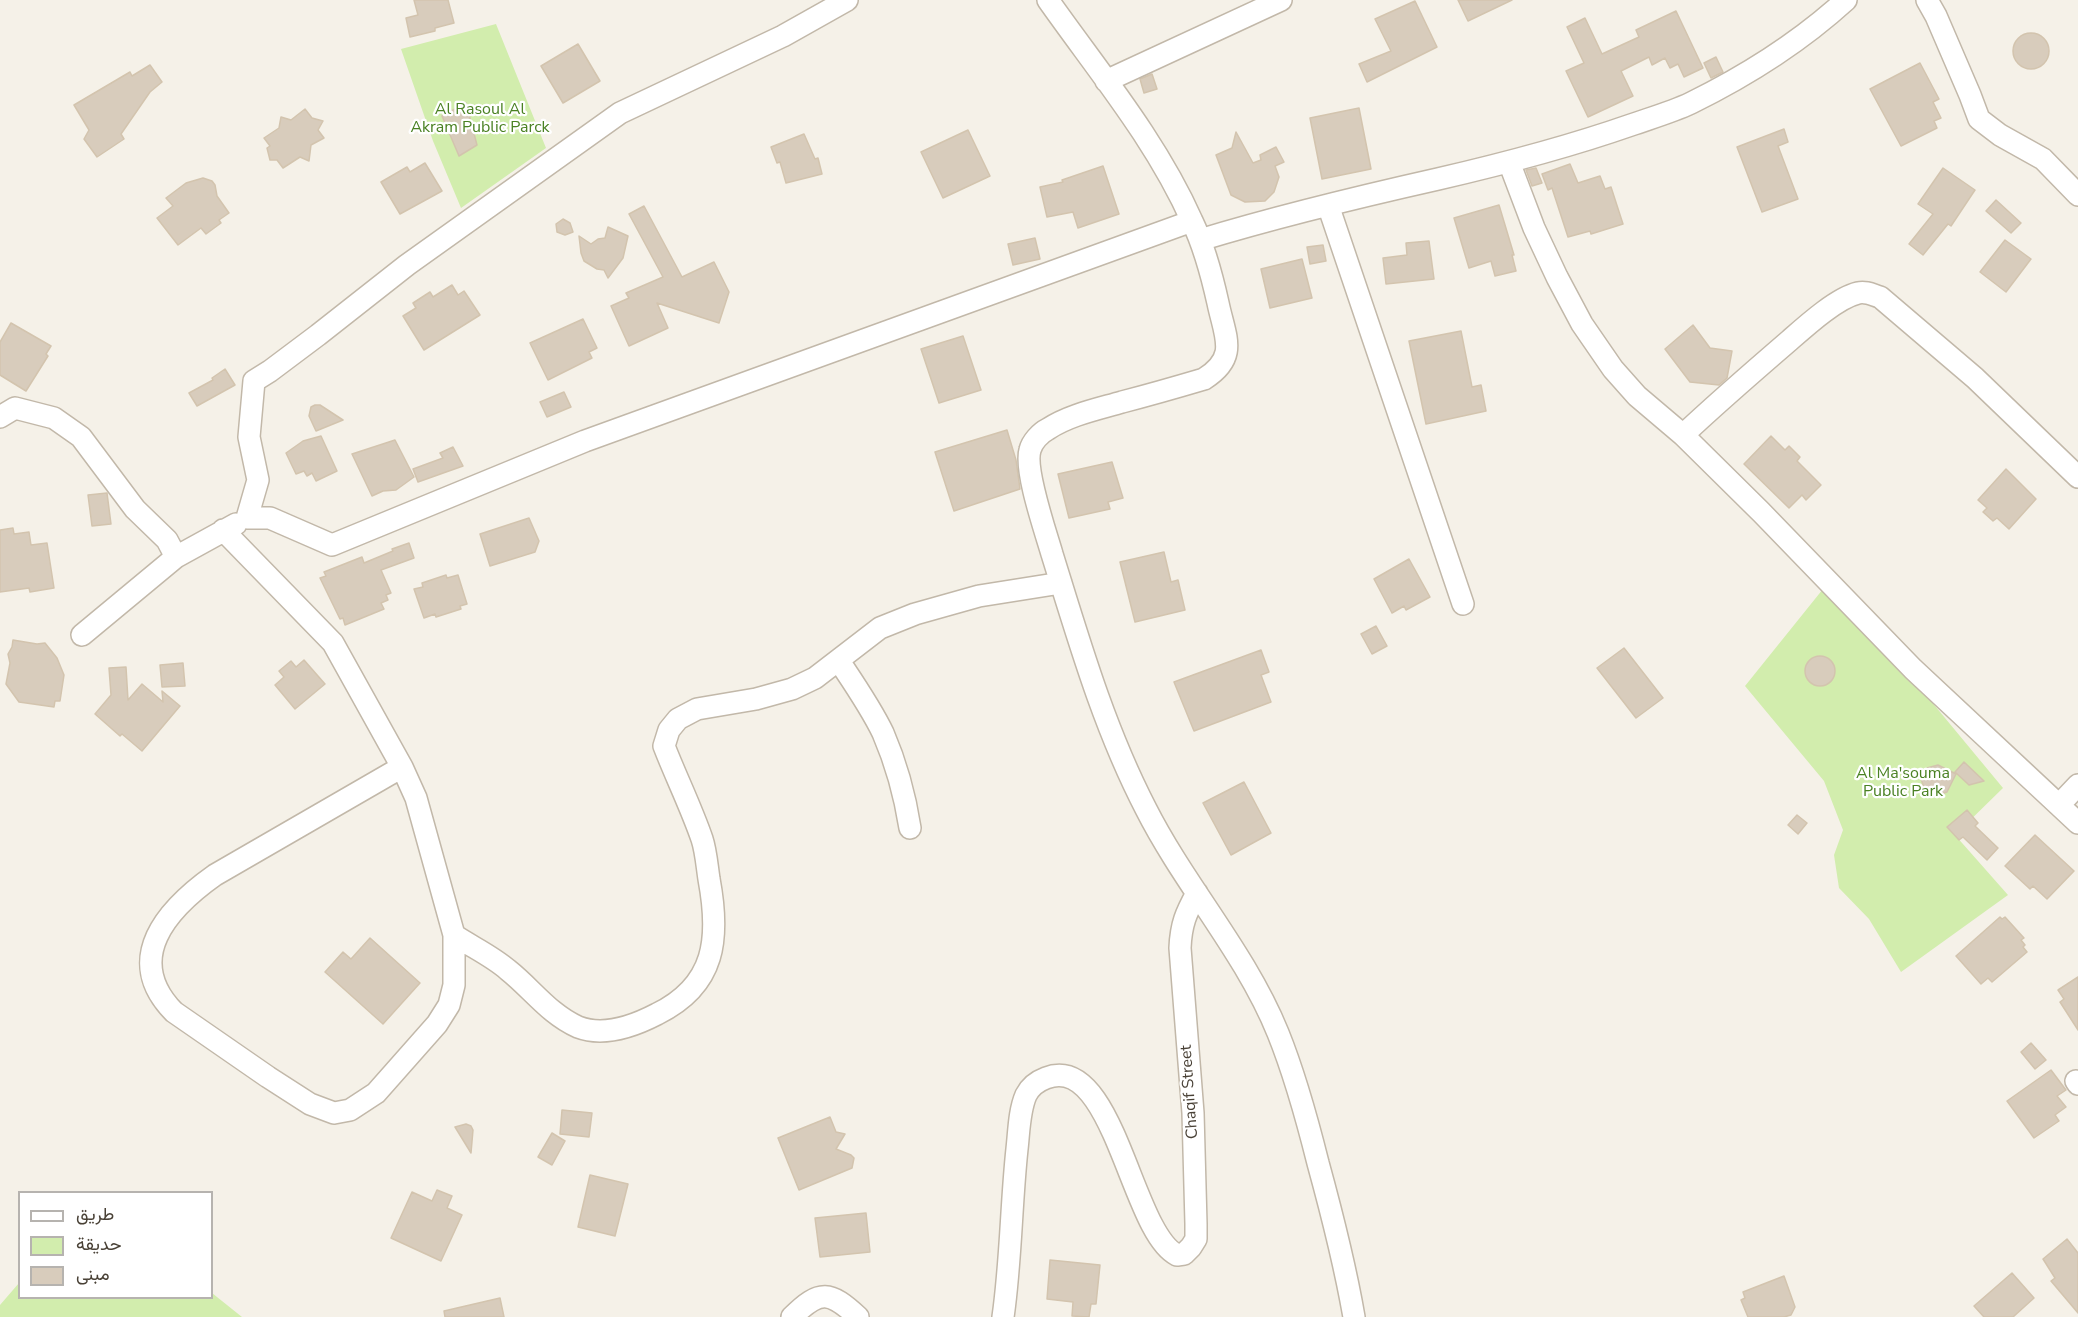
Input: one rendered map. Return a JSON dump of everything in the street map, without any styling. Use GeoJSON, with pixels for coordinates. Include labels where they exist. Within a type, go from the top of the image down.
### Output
{"type":"FeatureCollection","features":[{"type":"Feature","properties":{"kind":"street"},"geometry":{"type":"LineString","coordinates":[[247,518],[258,480],[249,436],[254,381],[310,341],[406,265],[620,113],[783,36],[827,5],[847,0]]}},
{"type":"Feature","properties":{"kind":"street"},"geometry":{"type":"LineString","coordinates":[[1048,0],[1136,121],[1174,183],[1196,230],[1215,290],[1226,342],[1226,354],[1224,362],[1204,379],[1091,411],[1046,430],[1035,440],[1030,451],[1028,466],[1086,665],[1113,738],[1147,810],[1197,893],[1213,915],[1258,992],[1277,1031],[1311,1135],[1337,1232],[1354,1317]]}},
{"type":"Feature","properties":{"kind":"street"},"geometry":{"type":"LineString","coordinates":[[1106,81],[1281,0]]}},
{"type":"Feature","properties":{"kind":"street"},"geometry":{"type":"LineString","coordinates":[[82,636],[176,557],[247,518],[270,518],[332,545],[585,441],[1196,230],[1266,220],[1591,140],[1690,104],[1758,66],[1810,31],[1846,0]]}},
{"type":"Feature","properties":{"kind":"street"},"geometry":{"type":"LineString","coordinates":[[1927,0],[1936,16],[1979,119],[2000,135],[2043,159],[2078,195]]}},
{"type":"Feature","properties":{"kind":"street"},"geometry":{"type":"LineString","coordinates":[[1509,162],[1534,228],[1582,324],[1597,348],[1637,396],[1683,435],[1913,669],[2078,823]]}},
{"type":"Feature","properties":{"kind":"street"},"geometry":{"type":"LineString","coordinates":[[1328,205],[1463,604]]}},
{"type":"Feature","properties":{"kind":"street"},"geometry":{"type":"LineString","coordinates":[[1683,435],[1731,390],[1814,319],[1850,296],[1861,292],[1880,297],[1910,321],[1975,378],[2078,477]]}},
{"type":"Feature","properties":{"kind":"street"},"geometry":{"type":"LineString","coordinates":[[0,417],[15,408],[54,418],[81,437],[135,509],[167,540],[176,557]]}},
{"type":"Feature","properties":{"kind":"street"},"geometry":{"type":"LineString","coordinates":[[223,530],[333,643],[402,767],[416,798],[454,936],[454,985],[449,1005],[437,1024],[376,1093],[350,1110],[334,1113],[310,1104],[174,1012],[162,1000],[153,980],[150,960],[153,943],[165,921],[192,892],[215,875],[402,767]]}},
{"type":"Feature","properties":{"kind":"street"},"geometry":{"type":"LineString","coordinates":[[454,936],[508,969],[558,1016],[580,1028],[606,1031],[638,1024],[668,1009],[691,992],[706,969],[714,933],[715,908],[703,841],[664,746],[669,730],[678,718],[697,709],[756,699],[792,689],[815,678],[880,628],[915,614],[979,596],[1061,583]]}},
{"type":"Feature","properties":{"kind":"street"},"geometry":{"type":"LineString","coordinates":[[839,661],[868,704],[884,734],[905,797],[910,828]]}},
{"type":"Feature","properties":{"kind":"street"},"geometry":{"type":"LineString","coordinates":[[2059,805],[2078,784]]}},
{"type":"Feature","properties":{"kind":"street","name":"Chaqif Street"},"geometry":{"type":"LineString","coordinates":[[1003,1317],[1012,1197],[1022,1107],[1029,1090],[1039,1081],[1050,1077],[1065,1076],[1088,1089],[1111,1130],[1160,1239],[1168,1250],[1177,1255],[1184,1254],[1196,1239],[1193,1113],[1180,948],[1181,928],[1197,893]]}},
{"type":"Feature","properties":{"kind":"street"},"geometry":{"type":"LineString","coordinates":[[792,1317],[817,1297],[829,1296],[844,1304],[858,1317]]}},
{"type":"Feature","properties":{"kind":"green space","name":"Al Rasoul Al Akram Public Parck"},"geometry":{"type":"Polygon","coordinates":[[[496,24],[546,148],[461,208],[433,141],[401,49],[496,24]]]}},
{"type":"Feature","properties":{"kind":"green space","name":"Al Ma'souma Public Park"},"geometry":{"type":"Polygon","coordinates":[[[1823,589],[1916,683],[2003,788],[1955,835],[2008,895],[1901,972],[1869,919],[1839,888],[1834,855],[1843,830],[1824,781],[1745,686],[1823,589]]]}},
{"type":"Feature","properties":{"kind":"green space"},"geometry":{"type":"Polygon","coordinates":[[[18,1284],[18,1299],[213,1299],[213,1294],[242,1317],[0,1317],[0,1305],[18,1284]]]}},
{"type":"Feature","properties":{"kind":"building"},"geometry":{"type":"Polygon","coordinates":[[[414,0],[448,0],[454,23],[435,28],[435,31],[410,37],[406,18],[418,15],[414,0]]]}},
{"type":"Feature","properties":{"kind":"building"},"geometry":{"type":"Polygon","coordinates":[[[1458,0],[1512,0],[1468,21],[1458,0]]]}},
{"type":"Feature","properties":{"kind":"building"},"geometry":{"type":"Polygon","coordinates":[[[1415,1],[1437,47],[1367,82],[1359,64],[1391,51],[1375,19],[1415,1]]]}},
{"type":"Feature","properties":{"kind":"building"},"geometry":{"type":"Polygon","coordinates":[[[1676,11],[1703,68],[1684,77],[1678,64],[1670,68],[1665,58],[1652,65],[1649,57],[1621,71],[1633,96],[1588,117],[1566,71],[1584,63],[1567,27],[1585,18],[1602,54],[1639,37],[1636,30],[1676,11]]]}},
{"type":"Feature","properties":{"kind":"building"},"geometry":{"type":"Polygon","coordinates":[[[2031,33],[2044,38],[2049,51],[2044,64],[2031,69],[2018,64],[2013,51],[2018,38],[2031,33]]]}},
{"type":"Feature","properties":{"kind":"building"},"geometry":{"type":"Polygon","coordinates":[[[578,44],[600,81],[563,103],[541,66],[578,44]]]}},
{"type":"Feature","properties":{"kind":"building"},"geometry":{"type":"Polygon","coordinates":[[[1716,57],[1723,72],[1711,78],[1704,63],[1716,57]]]}},
{"type":"Feature","properties":{"kind":"building"},"geometry":{"type":"Polygon","coordinates":[[[1920,63],[1939,99],[1933,102],[1941,118],[1934,121],[1937,128],[1901,146],[1870,89],[1920,63]]]}},
{"type":"Feature","properties":{"kind":"building"},"geometry":{"type":"Polygon","coordinates":[[[150,65],[162,82],[150,92],[121,134],[124,139],[97,157],[84,139],[89,130],[74,105],[130,72],[132,76],[150,65]]]}},
{"type":"Feature","properties":{"kind":"building"},"geometry":{"type":"Polygon","coordinates":[[[1152,74],[1157,89],[1144,93],[1140,79],[1152,74]]]}},
{"type":"Feature","properties":{"kind":"building"},"geometry":{"type":"Polygon","coordinates":[[[466,103],[477,145],[459,156],[442,116],[466,103]]]}},
{"type":"Feature","properties":{"kind":"building"},"geometry":{"type":"Polygon","coordinates":[[[1359,108],[1371,169],[1322,179],[1310,118],[1359,108]]]}},
{"type":"Feature","properties":{"kind":"building"},"geometry":{"type":"Polygon","coordinates":[[[305,109],[312,118],[323,121],[318,130],[324,138],[311,145],[309,161],[300,157],[283,168],[277,160],[270,160],[267,148],[270,146],[264,138],[279,128],[281,117],[291,120],[305,109]]]}},
{"type":"Feature","properties":{"kind":"building"},"geometry":{"type":"Polygon","coordinates":[[[1784,129],[1788,142],[1778,146],[1798,199],[1762,212],[1737,147],[1784,129]]]}},
{"type":"Feature","properties":{"kind":"building"},"geometry":{"type":"Polygon","coordinates":[[[968,130],[990,176],[943,198],[921,152],[968,130]]]}},
{"type":"Feature","properties":{"kind":"building"},"geometry":{"type":"Polygon","coordinates":[[[1236,132],[1253,163],[1261,160],[1260,155],[1276,147],[1284,162],[1275,166],[1279,177],[1274,192],[1265,201],[1245,202],[1231,195],[1216,155],[1232,148],[1236,132]]]}},
{"type":"Feature","properties":{"kind":"building"},"geometry":{"type":"Polygon","coordinates":[[[804,134],[815,159],[818,158],[822,174],[786,183],[780,162],[777,163],[771,147],[804,134]]]}},
{"type":"Feature","properties":{"kind":"building"},"geometry":{"type":"Polygon","coordinates":[[[425,163],[442,191],[400,214],[381,182],[407,167],[410,172],[425,163]]]}},
{"type":"Feature","properties":{"kind":"building"},"geometry":{"type":"Polygon","coordinates":[[[1570,164],[1578,183],[1600,176],[1605,189],[1611,187],[1623,224],[1591,234],[1590,231],[1568,237],[1552,188],[1548,190],[1542,174],[1570,164]]]}},
{"type":"Feature","properties":{"kind":"building"},"geometry":{"type":"Polygon","coordinates":[[[1103,166],[1119,214],[1078,228],[1073,212],[1047,217],[1040,187],[1063,182],[1062,180],[1103,166]]]}},
{"type":"Feature","properties":{"kind":"building"},"geometry":{"type":"Polygon","coordinates":[[[1536,168],[1542,183],[1532,186],[1526,170],[1536,168]]]}},
{"type":"Feature","properties":{"kind":"building"},"geometry":{"type":"Polygon","coordinates":[[[1943,168],[1975,190],[1951,226],[1948,224],[1923,255],[1909,244],[1933,214],[1918,204],[1943,168]]]}},
{"type":"Feature","properties":{"kind":"building"},"geometry":{"type":"Polygon","coordinates":[[[203,178],[212,181],[215,185],[217,196],[229,213],[219,220],[221,223],[206,234],[201,228],[178,245],[157,218],[173,206],[166,198],[186,183],[203,178]]]}},
{"type":"Feature","properties":{"kind":"building"},"geometry":{"type":"Polygon","coordinates":[[[1996,200],[2021,223],[2011,233],[1986,211],[1996,200]]]}},
{"type":"Feature","properties":{"kind":"building"},"geometry":{"type":"Polygon","coordinates":[[[1499,205],[1514,255],[1512,255],[1516,271],[1495,276],[1491,261],[1469,268],[1454,218],[1499,205]]]}},
{"type":"Feature","properties":{"kind":"building"},"geometry":{"type":"Polygon","coordinates":[[[644,206],[682,277],[714,262],[729,292],[719,323],[657,303],[668,328],[629,346],[611,306],[629,298],[626,293],[663,277],[629,214],[644,206]]]}},
{"type":"Feature","properties":{"kind":"building"},"geometry":{"type":"Polygon","coordinates":[[[563,219],[570,223],[573,232],[565,235],[557,232],[556,224],[563,219]]]}},
{"type":"Feature","properties":{"kind":"building"},"geometry":{"type":"Polygon","coordinates":[[[608,227],[628,236],[623,258],[608,278],[604,270],[597,269],[584,261],[579,236],[591,244],[598,239],[605,238],[608,227]]]}},
{"type":"Feature","properties":{"kind":"building"},"geometry":{"type":"Polygon","coordinates":[[[1035,238],[1040,259],[1013,265],[1008,244],[1035,238]]]}},
{"type":"Feature","properties":{"kind":"building"},"geometry":{"type":"Polygon","coordinates":[[[2005,240],[2031,259],[2006,292],[1980,272],[2005,240]]]}},
{"type":"Feature","properties":{"kind":"building"},"geometry":{"type":"Polygon","coordinates":[[[1429,241],[1434,279],[1386,284],[1383,258],[1407,255],[1406,243],[1429,241]]]}},
{"type":"Feature","properties":{"kind":"building"},"geometry":{"type":"Polygon","coordinates":[[[1323,245],[1326,261],[1310,264],[1307,247],[1323,245]]]}},
{"type":"Feature","properties":{"kind":"building"},"geometry":{"type":"Polygon","coordinates":[[[1302,259],[1312,298],[1270,308],[1261,269],[1302,259]]]}},
{"type":"Feature","properties":{"kind":"building"},"geometry":{"type":"Polygon","coordinates":[[[452,285],[458,295],[464,291],[480,315],[424,350],[403,316],[416,308],[413,303],[430,292],[433,297],[452,285]]]}},
{"type":"Feature","properties":{"kind":"building"},"geometry":{"type":"Polygon","coordinates":[[[583,319],[597,348],[589,352],[592,358],[548,380],[530,343],[583,319]]]}},
{"type":"Feature","properties":{"kind":"building"},"geometry":{"type":"Polygon","coordinates":[[[11,323],[51,346],[46,354],[48,356],[26,391],[0,375],[0,342],[11,323]]]}},
{"type":"Feature","properties":{"kind":"building"},"geometry":{"type":"Polygon","coordinates":[[[1693,325],[1710,348],[1732,351],[1727,378],[1719,385],[1690,382],[1665,349],[1693,325]]]}},
{"type":"Feature","properties":{"kind":"building"},"geometry":{"type":"Polygon","coordinates":[[[1461,331],[1472,387],[1481,385],[1486,411],[1426,424],[1409,341],[1461,331]]]}},
{"type":"Feature","properties":{"kind":"building"},"geometry":{"type":"Polygon","coordinates":[[[963,336],[981,390],[939,403],[921,349],[963,336]]]}},
{"type":"Feature","properties":{"kind":"building"},"geometry":{"type":"Polygon","coordinates":[[[225,369],[235,385],[197,406],[189,393],[213,380],[212,378],[225,369]]]}},
{"type":"Feature","properties":{"kind":"building"},"geometry":{"type":"Polygon","coordinates":[[[564,392],[571,407],[547,417],[540,402],[564,392]]]}},
{"type":"Feature","properties":{"kind":"building"},"geometry":{"type":"Polygon","coordinates":[[[320,405],[343,420],[316,431],[309,416],[311,407],[320,405]]]}},
{"type":"Feature","properties":{"kind":"building"},"geometry":{"type":"Polygon","coordinates":[[[1007,430],[1016,460],[1020,489],[954,511],[935,452],[1007,430]]]}},
{"type":"Feature","properties":{"kind":"building"},"geometry":{"type":"Polygon","coordinates":[[[321,436],[337,471],[316,481],[312,473],[307,476],[304,471],[296,474],[286,453],[303,441],[321,436]]]}},
{"type":"Feature","properties":{"kind":"building"},"geometry":{"type":"Polygon","coordinates":[[[1771,436],[1785,450],[1789,446],[1800,457],[1797,461],[1821,485],[1806,500],[1802,495],[1789,508],[1744,464],[1771,436]]]}},
{"type":"Feature","properties":{"kind":"building"},"geometry":{"type":"Polygon","coordinates":[[[395,440],[414,477],[396,490],[383,491],[372,496],[352,454],[395,440]]]}},
{"type":"Feature","properties":{"kind":"building"},"geometry":{"type":"Polygon","coordinates":[[[453,447],[463,466],[418,482],[413,469],[443,458],[440,453],[453,447]]]}},
{"type":"Feature","properties":{"kind":"building"},"geometry":{"type":"Polygon","coordinates":[[[1112,462],[1123,498],[1108,502],[1110,509],[1069,518],[1058,474],[1112,462]]]}},
{"type":"Feature","properties":{"kind":"building"},"geometry":{"type":"Polygon","coordinates":[[[2006,469],[2036,499],[2009,529],[1997,518],[1993,521],[1983,512],[1987,508],[1978,500],[2006,469]]]}},
{"type":"Feature","properties":{"kind":"building"},"geometry":{"type":"Polygon","coordinates":[[[107,493],[111,524],[92,526],[88,495],[107,493]]]}},
{"type":"Feature","properties":{"kind":"building"},"geometry":{"type":"Polygon","coordinates":[[[529,518],[539,541],[535,552],[490,566],[480,534],[529,518]]]}},
{"type":"Feature","properties":{"kind":"building"},"geometry":{"type":"Polygon","coordinates":[[[13,528],[14,534],[29,532],[31,545],[47,543],[54,588],[30,592],[29,588],[0,592],[0,530],[13,528]]]}},
{"type":"Feature","properties":{"kind":"building"},"geometry":{"type":"Polygon","coordinates":[[[409,543],[414,558],[381,570],[391,593],[386,595],[388,600],[381,603],[384,609],[345,625],[320,578],[326,576],[324,572],[362,557],[364,563],[409,543]]]}},
{"type":"Feature","properties":{"kind":"building"},"geometry":{"type":"Polygon","coordinates":[[[1164,552],[1171,582],[1178,580],[1185,610],[1135,622],[1120,562],[1164,552]]]}},
{"type":"Feature","properties":{"kind":"building"},"geometry":{"type":"Polygon","coordinates":[[[1409,559],[1430,597],[1406,610],[1404,606],[1392,613],[1374,579],[1409,559]]]}},
{"type":"Feature","properties":{"kind":"building"},"geometry":{"type":"Polygon","coordinates":[[[446,575],[447,578],[458,575],[467,604],[460,606],[461,609],[436,617],[435,614],[424,618],[414,589],[423,587],[422,583],[446,575]]]}},
{"type":"Feature","properties":{"kind":"building"},"geometry":{"type":"Polygon","coordinates":[[[1376,626],[1387,646],[1372,654],[1361,634],[1376,626]]]}},
{"type":"Feature","properties":{"kind":"building"},"geometry":{"type":"Polygon","coordinates":[[[13,640],[45,643],[57,658],[64,675],[60,701],[55,701],[54,707],[19,702],[6,684],[10,663],[8,654],[13,640]]]}},
{"type":"Feature","properties":{"kind":"building"},"geometry":{"type":"Polygon","coordinates":[[[1624,648],[1663,698],[1636,718],[1597,668],[1624,648]]]}},
{"type":"Feature","properties":{"kind":"building"},"geometry":{"type":"Polygon","coordinates":[[[1261,650],[1269,672],[1261,675],[1271,702],[1194,731],[1174,682],[1261,650]]]}},
{"type":"Feature","properties":{"kind":"building"},"geometry":{"type":"Polygon","coordinates":[[[1820,656],[1830,661],[1835,671],[1830,681],[1820,686],[1810,681],[1805,671],[1810,661],[1820,656]]]}},
{"type":"Feature","properties":{"kind":"building"},"geometry":{"type":"Polygon","coordinates":[[[304,660],[325,684],[295,709],[275,685],[284,677],[279,671],[291,661],[296,667],[304,660]]]}},
{"type":"Feature","properties":{"kind":"building"},"geometry":{"type":"Polygon","coordinates":[[[183,663],[185,686],[162,687],[160,665],[183,663]]]}},
{"type":"Feature","properties":{"kind":"building"},"geometry":{"type":"Polygon","coordinates":[[[126,667],[128,700],[142,684],[163,702],[162,691],[180,706],[142,751],[122,734],[120,736],[95,714],[111,695],[109,668],[126,667]]]}},
{"type":"Feature","properties":{"kind":"building"},"geometry":{"type":"Polygon","coordinates":[[[1964,762],[1984,781],[1969,785],[1955,772],[1964,762]]]}},
{"type":"Feature","properties":{"kind":"building"},"geometry":{"type":"Polygon","coordinates":[[[1938,765],[1956,774],[1947,792],[1935,796],[1925,790],[1921,779],[1927,768],[1938,765]]]}},
{"type":"Feature","properties":{"kind":"building"},"geometry":{"type":"Polygon","coordinates":[[[1244,782],[1271,833],[1231,855],[1203,803],[1244,782]]]}},
{"type":"Feature","properties":{"kind":"building"},"geometry":{"type":"Polygon","coordinates":[[[1967,810],[1978,823],[1975,826],[1998,848],[1987,860],[1963,837],[1959,840],[1947,827],[1967,810]]]}},
{"type":"Feature","properties":{"kind":"building"},"geometry":{"type":"Polygon","coordinates":[[[1797,815],[1807,823],[1798,834],[1788,825],[1797,815]]]}},
{"type":"Feature","properties":{"kind":"building"},"geometry":{"type":"Polygon","coordinates":[[[2035,835],[2074,871],[2047,899],[2033,886],[2030,889],[2005,866],[2035,835]]]}},
{"type":"Feature","properties":{"kind":"building"},"geometry":{"type":"Polygon","coordinates":[[[2000,917],[2002,919],[2005,917],[2024,938],[2021,940],[2027,952],[1992,982],[1988,978],[1981,984],[1956,956],[2000,917]]]}},
{"type":"Feature","properties":{"kind":"building"},"geometry":{"type":"Polygon","coordinates":[[[370,938],[420,983],[383,1024],[325,972],[343,952],[351,959],[370,938]]]}},
{"type":"Feature","properties":{"kind":"building"},"geometry":{"type":"Polygon","coordinates":[[[2078,977],[2078,1030],[2060,1002],[2064,999],[2058,990],[2078,977]]]}},
{"type":"Feature","properties":{"kind":"building"},"geometry":{"type":"Polygon","coordinates":[[[2031,1043],[2046,1060],[2035,1069],[2021,1052],[2031,1043]]]}},
{"type":"Feature","properties":{"kind":"building"},"geometry":{"type":"Polygon","coordinates":[[[2051,1070],[2066,1090],[2057,1096],[2066,1107],[2055,1115],[2059,1121],[2034,1138],[2007,1101],[2051,1070]]]}},
{"type":"Feature","properties":{"kind":"building"},"geometry":{"type":"Polygon","coordinates":[[[562,1110],[592,1113],[589,1137],[560,1134],[562,1110]]]}},
{"type":"Feature","properties":{"kind":"building"},"geometry":{"type":"Polygon","coordinates":[[[830,1117],[836,1132],[845,1134],[836,1149],[854,1158],[852,1168],[799,1190],[778,1138],[830,1117]]]}},
{"type":"Feature","properties":{"kind":"building"},"geometry":{"type":"Polygon","coordinates":[[[466,1124],[473,1130],[471,1153],[455,1127],[466,1124]]]}},
{"type":"Feature","properties":{"kind":"building"},"geometry":{"type":"Polygon","coordinates":[[[552,1133],[565,1141],[552,1165],[538,1157],[552,1133]]]}},
{"type":"Feature","properties":{"kind":"building"},"geometry":{"type":"Polygon","coordinates":[[[590,1175],[628,1184],[615,1236],[578,1227],[590,1175]]]}},
{"type":"Feature","properties":{"kind":"building"},"geometry":{"type":"Polygon","coordinates":[[[437,1190],[452,1196],[447,1208],[462,1215],[441,1261],[391,1238],[412,1192],[432,1201],[437,1190]]]}},
{"type":"Feature","properties":{"kind":"building"},"geometry":{"type":"Polygon","coordinates":[[[866,1213],[870,1252],[820,1257],[815,1218],[866,1213]]]}},
{"type":"Feature","properties":{"kind":"building"},"geometry":{"type":"Polygon","coordinates":[[[2067,1239],[2078,1253],[2078,1313],[2051,1281],[2055,1278],[2043,1259],[2067,1239]]]}},
{"type":"Feature","properties":{"kind":"building"},"geometry":{"type":"Polygon","coordinates":[[[1050,1260],[1100,1265],[1096,1304],[1091,1304],[1089,1317],[1072,1316],[1073,1302],[1047,1299],[1050,1260]]]}},
{"type":"Feature","properties":{"kind":"building"},"geometry":{"type":"Polygon","coordinates":[[[2012,1273],[2034,1298],[2013,1317],[1984,1317],[1974,1306],[2012,1273]]]}},
{"type":"Feature","properties":{"kind":"building"},"geometry":{"type":"Polygon","coordinates":[[[1784,1276],[1795,1307],[1791,1315],[1748,1317],[1741,1300],[1745,1298],[1743,1292],[1784,1276]]]}},
{"type":"Feature","properties":{"kind":"building"},"geometry":{"type":"Polygon","coordinates":[[[500,1298],[504,1317],[445,1317],[444,1311],[500,1298]]]}}]}
